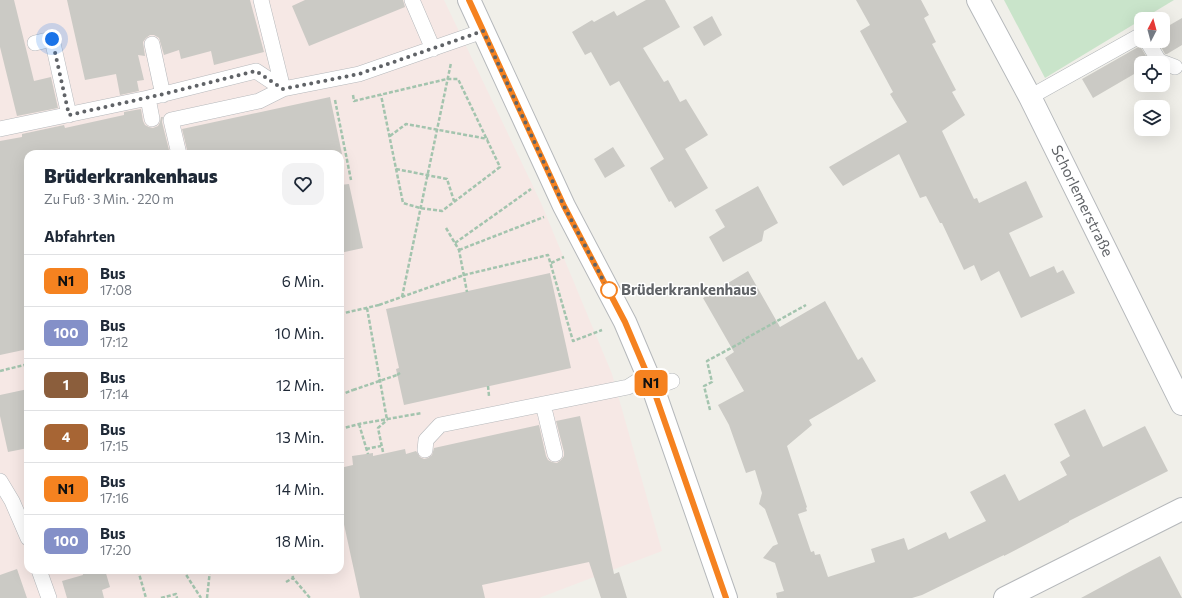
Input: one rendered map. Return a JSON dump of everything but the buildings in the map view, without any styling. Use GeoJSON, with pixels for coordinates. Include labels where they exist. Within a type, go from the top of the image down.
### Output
{"type":"FeatureCollection","features":[{"type":"Feature","properties":{"kind":"street"},"geometry":{"type":"LineString","coordinates":[[469,0],[564,206],[657,381],[726,598]]}},
{"type":"Feature","properties":{"kind":"street","name":"Schorlemerstraße"},"geometry":{"type":"LineString","coordinates":[[978,0],[1030,97],[1182,404]]}},
{"type":"Feature","properties":{"kind":"street"},"geometry":{"type":"LineString","coordinates":[[1005,598],[1182,509]]}},
{"type":"Feature","properties":{"kind":"lane"},"geometry":{"type":"LineString","coordinates":[[262,0],[283,89]]}},
{"type":"Feature","properties":{"kind":"lane"},"geometry":{"type":"LineString","coordinates":[[412,0],[434,49]]}},
{"type":"Feature","properties":{"kind":"lane"},"geometry":{"type":"LineString","coordinates":[[178,150],[172,120],[259,101],[283,89],[359,74],[483,31]]}},
{"type":"Feature","properties":{"kind":"lane"},"geometry":{"type":"LineString","coordinates":[[35,43],[52,39],[69,115]]}},
{"type":"Feature","properties":{"kind":"lane"},"geometry":{"type":"LineString","coordinates":[[1030,97],[1134,39]]}},
{"type":"Feature","properties":{"kind":"lane"},"geometry":{"type":"LineString","coordinates":[[152,44],[163,94]]}},
{"type":"Feature","properties":{"kind":"lane"},"geometry":{"type":"LineString","coordinates":[[1151,48],[1159,61],[1175,67]]}},
{"type":"Feature","properties":{"kind":"lane"},"geometry":{"type":"LineString","coordinates":[[0,129],[148,98],[256,71],[283,89]]}},
{"type":"Feature","properties":{"kind":"lane"},"geometry":{"type":"LineString","coordinates":[[148,98],[152,119]]}},
{"type":"Feature","properties":{"kind":"lane"},"geometry":{"type":"LineString","coordinates":[[425,450],[426,440],[440,425],[657,381]]}},
{"type":"Feature","properties":{"kind":"lane"},"geometry":{"type":"LineString","coordinates":[[544,404],[555,454]]}},
{"type":"Feature","properties":{"kind":"lane"},"geometry":{"type":"LineString","coordinates":[[0,481],[12,501],[24,529]]}},
{"type":"Feature","properties":{"kind":"lane"},"geometry":{"type":"LineString","coordinates":[[40,574],[49,598]]}},
{"type":"Feature","properties":{"kind":"path"},"geometry":{"type":"LineString","coordinates":[[401,297],[449,70]]}},
{"type":"Feature","properties":{"kind":"path"},"geometry":{"type":"LineString","coordinates":[[348,92],[353,94],[354,101],[447,79],[458,79],[500,167],[442,210],[420,208],[403,203],[381,95]]}},
{"type":"Feature","properties":{"kind":"path"},"geometry":{"type":"LineString","coordinates":[[335,100],[351,180]]}},
{"type":"Feature","properties":{"kind":"path"},"geometry":{"type":"LineString","coordinates":[[390,136],[406,124],[488,140]]}},
{"type":"Feature","properties":{"kind":"path"},"geometry":{"type":"LineString","coordinates":[[396,169],[447,179],[454,201]]}},
{"type":"Feature","properties":{"kind":"path"},"geometry":{"type":"LineString","coordinates":[[455,243],[535,186]]}},
{"type":"Feature","properties":{"kind":"path"},"geometry":{"type":"LineString","coordinates":[[459,250],[550,214],[564,206]]}},
{"type":"Feature","properties":{"kind":"path"},"geometry":{"type":"LineString","coordinates":[[446,228],[459,250],[467,292]]}},
{"type":"Feature","properties":{"kind":"path"},"geometry":{"type":"LineString","coordinates":[[344,313],[379,305],[464,274],[548,255],[573,341],[625,322]]}},
{"type":"Feature","properties":{"kind":"path"},"geometry":{"type":"LineString","coordinates":[[551,263],[561,258]]}},
{"type":"Feature","properties":{"kind":"path"},"geometry":{"type":"LineString","coordinates":[[710,410],[704,386],[712,382],[707,361],[806,305]]}},
{"type":"Feature","properties":{"kind":"path"},"geometry":{"type":"LineString","coordinates":[[367,308],[388,420]]}},
{"type":"Feature","properties":{"kind":"path"},"geometry":{"type":"LineString","coordinates":[[0,371],[24,365]]}},
{"type":"Feature","properties":{"kind":"path"},"geometry":{"type":"LineString","coordinates":[[344,394],[400,373]]}},
{"type":"Feature","properties":{"kind":"path"},"geometry":{"type":"LineString","coordinates":[[344,428],[359,424],[388,420]]}},
{"type":"Feature","properties":{"kind":"path"},"geometry":{"type":"LineString","coordinates":[[383,452],[378,428],[388,420]]}},
{"type":"Feature","properties":{"kind":"path"},"geometry":{"type":"LineString","coordinates":[[359,424],[368,454]]}},
{"type":"Feature","properties":{"kind":"path"},"geometry":{"type":"LineString","coordinates":[[366,449],[381,446]]}},
{"type":"Feature","properties":{"kind":"path"},"geometry":{"type":"LineString","coordinates":[[139,574],[146,598]]}},
{"type":"Feature","properties":{"kind":"path"},"geometry":{"type":"LineString","coordinates":[[186,574],[201,598]]}},
{"type":"Feature","properties":{"kind":"path"},"geometry":{"type":"LineString","coordinates":[[207,598],[210,574]]}},
{"type":"Feature","properties":{"kind":"path"},"geometry":{"type":"LineString","coordinates":[[293,574],[294,578],[310,598]]}},
{"type":"Feature","properties":{"kind":"path"},"geometry":{"type":"LineString","coordinates":[[286,582],[294,578]]}},
{"type":"Feature","properties":{"kind":"path"},"geometry":{"type":"LineString","coordinates":[[161,598],[176,594],[177,598]]}},
{"type":"Feature","properties":{"kind":"shaded area"},"geometry":{"type":"Polygon","coordinates":[[[0,0],[444,0],[541,203],[612,374],[662,551],[539,598],[2,598],[0,592],[0,0]]]}},
{"type":"Feature","properties":{"kind":"green space"},"geometry":{"type":"Polygon","coordinates":[[[1004,0],[1174,0],[1154,12],[1134,12],[1134,24],[1045,78],[1004,0]]]}},
{"type":"Feature","properties":{"kind":"bus line","name":"N1"},"geometry":{"type":"LineString","coordinates":[[469,0],[543,164],[625,322],[653,388],[726,598]]}},
{"type":"Feature","properties":{"kind":"place","name":"Brüderkrankenhaus"},"geometry":{"type":"Point","coordinates":[609,290]}},
{"type":"Feature","properties":{"kind":"route"},"geometry":{"type":"LineString","coordinates":[[52,39],[69,115],[135,101],[256,71],[283,89],[359,74],[483,31],[543,164],[610,293],[609,290]]}}]}
